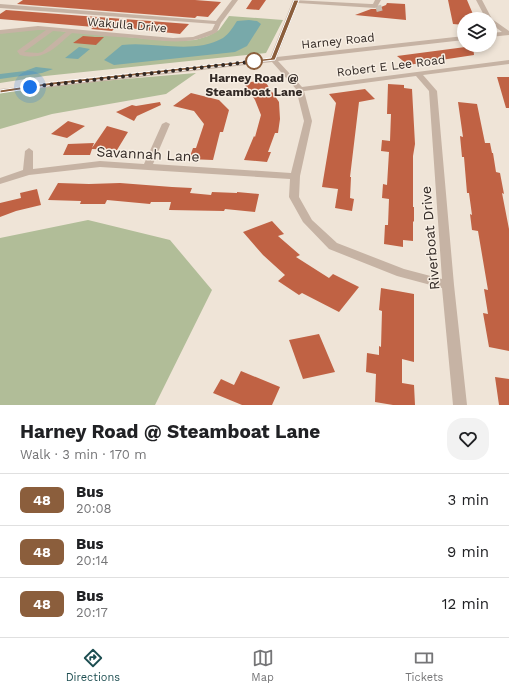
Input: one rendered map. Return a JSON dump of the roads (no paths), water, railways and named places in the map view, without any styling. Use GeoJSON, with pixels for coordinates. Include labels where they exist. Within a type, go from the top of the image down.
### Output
{"type":"FeatureCollection","features":[{"type":"Feature","properties":{"kind":"street"},"geometry":{"type":"LineString","coordinates":[[0,5],[7,0]]}},
{"type":"Feature","properties":{"kind":"street","name":"Wakulla Drive"},"geometry":{"type":"LineString","coordinates":[[0,32],[38,28],[193,39],[205,36],[215,31],[218,23],[235,0]]}},
{"type":"Feature","properties":{"kind":"street"},"geometry":{"type":"LineString","coordinates":[[384,5],[378,0],[374,6],[338,2],[296,1],[273,59],[300,89],[308,121],[296,176],[294,197],[308,222],[333,246],[401,273],[448,285]]}},
{"type":"Feature","properties":{"kind":"street"},"geometry":{"type":"LineString","coordinates":[[479,0],[486,12]]}},
{"type":"Feature","properties":{"kind":"street"},"geometry":{"type":"LineString","coordinates":[[355,4],[376,9]]}},
{"type":"Feature","properties":{"kind":"street"},"geometry":{"type":"LineString","coordinates":[[0,5],[218,23]]}},
{"type":"Feature","properties":{"kind":"street"},"geometry":{"type":"LineString","coordinates":[[497,25],[508,33]]}},
{"type":"Feature","properties":{"kind":"street"},"geometry":{"type":"LineString","coordinates":[[52,29],[20,51],[22,54],[38,55],[44,53],[71,31]]}},
{"type":"Feature","properties":{"kind":"street"},"geometry":{"type":"LineString","coordinates":[[497,34],[508,33]]}},
{"type":"Feature","properties":{"kind":"street","name":"Harney Road"},"geometry":{"type":"LineString","coordinates":[[0,91],[457,39]]}},
{"type":"Feature","properties":{"kind":"street","name":"Robert E Lee Road"},"geometry":{"type":"LineString","coordinates":[[300,89],[509,62]]}},
{"type":"Feature","properties":{"kind":"street","name":"Riverboat Drive"},"geometry":{"type":"LineString","coordinates":[[418,74],[433,91],[448,285],[460,405]]}},
{"type":"Feature","properties":{"kind":"street"},"geometry":{"type":"LineString","coordinates":[[147,167],[166,124]]}},
{"type":"Feature","properties":{"kind":"street"},"geometry":{"type":"LineString","coordinates":[[28,172],[29,152]]}},
{"type":"Feature","properties":{"kind":"street","name":"Savannah Lane"},"geometry":{"type":"LineString","coordinates":[[0,181],[28,172],[100,164],[296,176]]}},
{"type":"Feature","properties":{"kind":"water"},"geometry":{"type":"Polygon","coordinates":[[[237,21],[257,21],[261,24],[247,46],[235,52],[114,65],[104,60],[122,45],[134,44],[186,47],[211,43],[223,38],[237,21]]]}},
{"type":"Feature","properties":{"kind":"water"},"geometry":{"type":"Polygon","coordinates":[[[79,47],[90,49],[78,59],[65,58],[79,47]]]}},
{"type":"Feature","properties":{"kind":"water"},"geometry":{"type":"Polygon","coordinates":[[[36,67],[53,69],[42,73],[0,79],[0,74],[25,71],[36,67]]]}},
{"type":"Feature","properties":{"kind":"tunnel"},"geometry":{"type":"LineString","coordinates":[[376,9],[384,7]]}},
{"type":"Feature","properties":{"kind":"place","name":"Harney Road @ Steamboat Lane"},"geometry":{"type":"Point","coordinates":[254,61]}}]}
